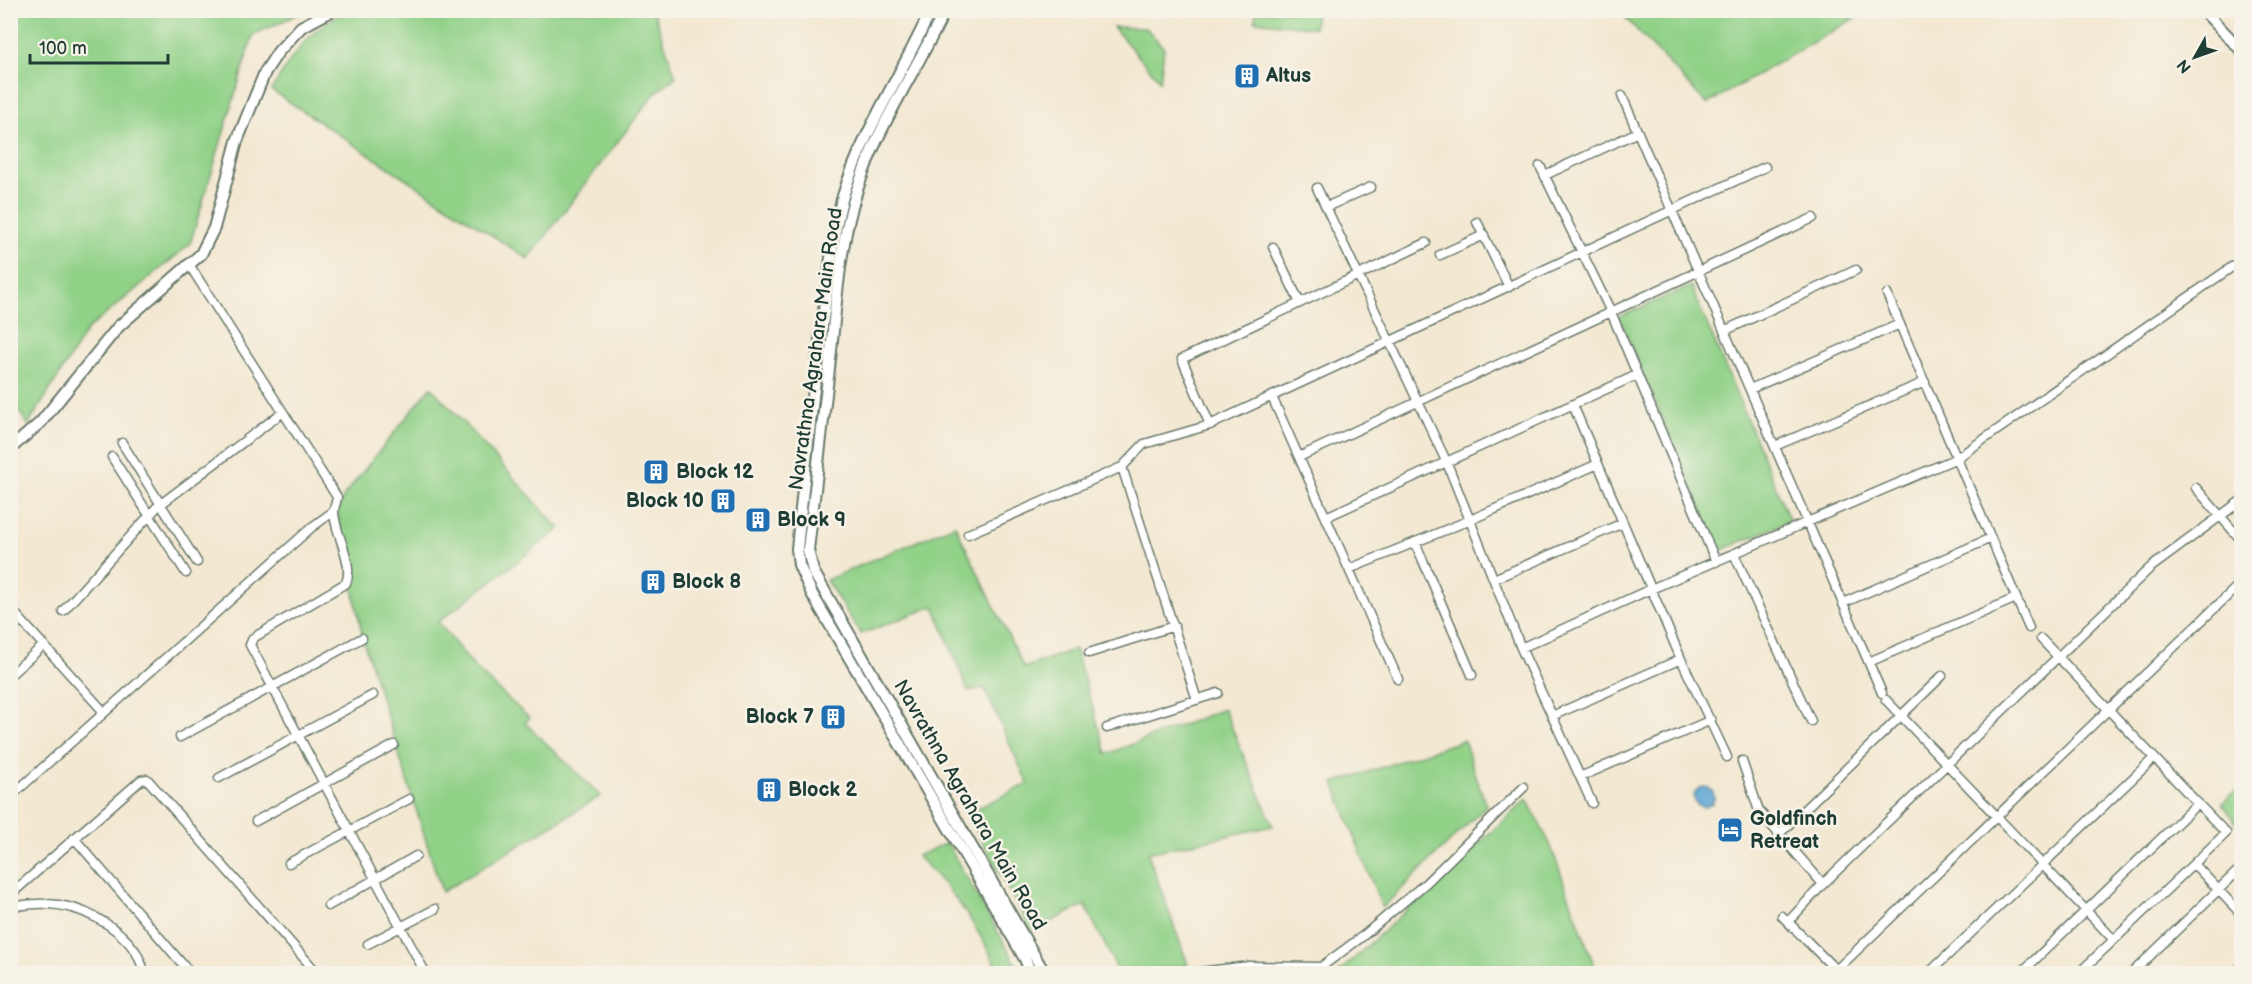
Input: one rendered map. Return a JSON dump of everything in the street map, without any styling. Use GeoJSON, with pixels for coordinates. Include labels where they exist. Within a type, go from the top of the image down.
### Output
{"type":"FeatureCollection","features":[{"type":"Feature","properties":{"kind":"street"},"geometry":{"type":"LineString","coordinates":[[10,449],[41,422],[118,327],[201,254],[211,238],[237,141],[265,72],[278,52],[301,27],[333,10]]}},
{"type":"Feature","properties":{"kind":"street","name":"Navrathna Agrahara Main Road"},"geometry":{"type":"LineString","coordinates":[[931,10],[857,158],[846,187],[836,229],[808,550],[813,571],[1023,931],[1045,974]]}},
{"type":"Feature","properties":{"kind":"street","name":"Navrathna Agrahara Main Road"},"geometry":{"type":"LineString","coordinates":[[945,10],[888,118],[863,173],[849,217],[828,322],[797,549],[799,565],[812,594],[1020,950],[1031,974]]}},
{"type":"Feature","properties":{"kind":"street"},"geometry":{"type":"LineString","coordinates":[[2203,10],[2241,51]]}},
{"type":"Feature","properties":{"kind":"street"},"geometry":{"type":"LineString","coordinates":[[1622,96],[1884,696],[2114,940]]}},
{"type":"Feature","properties":{"kind":"street"},"geometry":{"type":"LineString","coordinates":[[1545,175],[1638,132]]}},
{"type":"Feature","properties":{"kind":"street"},"geometry":{"type":"LineString","coordinates":[[1540,166],[1611,312],[1716,562]]}},
{"type":"Feature","properties":{"kind":"street"},"geometry":{"type":"LineString","coordinates":[[968,534],[1122,466],[1144,444],[1210,425],[1765,167]]}},
{"type":"Feature","properties":{"kind":"street"},"geometry":{"type":"LineString","coordinates":[[1326,207],[1371,187]]}},
{"type":"Feature","properties":{"kind":"street"},"geometry":{"type":"LineString","coordinates":[[1317,188],[1447,463],[1521,648],[1592,803]]}},
{"type":"Feature","properties":{"kind":"street"},"geometry":{"type":"LineString","coordinates":[[1299,457],[1814,218]]}},
{"type":"Feature","properties":{"kind":"street"},"geometry":{"type":"LineString","coordinates":[[1477,222],[1509,287]]}},
{"type":"Feature","properties":{"kind":"street"},"geometry":{"type":"LineString","coordinates":[[1440,255],[1484,235]]}},
{"type":"Feature","properties":{"kind":"street"},"geometry":{"type":"LineString","coordinates":[[1210,425],[1182,358],[1426,243]]}},
{"type":"Feature","properties":{"kind":"street"},"geometry":{"type":"LineString","coordinates":[[1273,247],[1300,303]]}},
{"type":"Feature","properties":{"kind":"street"},"geometry":{"type":"LineString","coordinates":[[1521,648],[1957,458],[2241,260]]}},
{"type":"Feature","properties":{"kind":"street"},"geometry":{"type":"LineString","coordinates":[[190,266],[337,497],[334,512],[344,546],[348,580],[251,640],[250,645],[426,974]]}},
{"type":"Feature","properties":{"kind":"street"},"geometry":{"type":"LineString","coordinates":[[1724,331],[1856,270]]}},
{"type":"Feature","properties":{"kind":"street"},"geometry":{"type":"LineString","coordinates":[[1887,294],[2029,628]]}},
{"type":"Feature","properties":{"kind":"street"},"geometry":{"type":"LineString","coordinates":[[1750,389],[1900,324]]}},
{"type":"Feature","properties":{"kind":"street"},"geometry":{"type":"LineString","coordinates":[[1326,517],[1637,375]]}},
{"type":"Feature","properties":{"kind":"street"},"geometry":{"type":"LineString","coordinates":[[1775,446],[1925,382]]}},
{"type":"Feature","properties":{"kind":"street"},"geometry":{"type":"LineString","coordinates":[[1272,397],[1398,679]]}},
{"type":"Feature","properties":{"kind":"street"},"geometry":{"type":"LineString","coordinates":[[1573,405],[1681,659],[1727,757]]}},
{"type":"Feature","properties":{"kind":"street"},"geometry":{"type":"LineString","coordinates":[[63,610],[161,504],[283,412]]}},
{"type":"Feature","properties":{"kind":"street"},"geometry":{"type":"LineString","coordinates":[[122,443],[197,562]]}},
{"type":"Feature","properties":{"kind":"street"},"geometry":{"type":"LineString","coordinates":[[112,457],[186,573]]}},
{"type":"Feature","properties":{"kind":"street"},"geometry":{"type":"LineString","coordinates":[[1349,569],[1470,520],[1598,464]]}},
{"type":"Feature","properties":{"kind":"street"},"geometry":{"type":"LineString","coordinates":[[1122,466],[1197,699]]}},
{"type":"Feature","properties":{"kind":"street"},"geometry":{"type":"LineString","coordinates":[[2196,488],[2241,541]]}},
{"type":"Feature","properties":{"kind":"street"},"geometry":{"type":"LineString","coordinates":[[2241,500],[2150,568],[1785,919],[1834,972],[2241,582]]}},
{"type":"Feature","properties":{"kind":"street"},"geometry":{"type":"LineString","coordinates":[[10,797],[312,527],[334,512]]}},
{"type":"Feature","properties":{"kind":"street"},"geometry":{"type":"LineString","coordinates":[[1494,579],[1623,523]]}},
{"type":"Feature","properties":{"kind":"street"},"geometry":{"type":"LineString","coordinates":[[1843,603],[1991,538]]}},
{"type":"Feature","properties":{"kind":"street"},"geometry":{"type":"LineString","coordinates":[[1415,542],[1472,675]]}},
{"type":"Feature","properties":{"kind":"street"},"geometry":{"type":"LineString","coordinates":[[1734,554],[1811,721]]}},
{"type":"Feature","properties":{"kind":"street"},"geometry":{"type":"LineString","coordinates":[[1869,662],[2016,598]]}},
{"type":"Feature","properties":{"kind":"street"},"geometry":{"type":"LineString","coordinates":[[10,608],[104,712]]}},
{"type":"Feature","properties":{"kind":"street"},"geometry":{"type":"LineString","coordinates":[[1089,653],[1174,626]]}},
{"type":"Feature","properties":{"kind":"street"},"geometry":{"type":"LineString","coordinates":[[180,737],[362,638]]}},
{"type":"Feature","properties":{"kind":"street"},"geometry":{"type":"LineString","coordinates":[[2041,639],[2226,833],[2078,974]]}},
{"type":"Feature","properties":{"kind":"street"},"geometry":{"type":"LineString","coordinates":[[10,675],[44,645]]}},
{"type":"Feature","properties":{"kind":"street"},"geometry":{"type":"LineString","coordinates":[[1552,716],[1681,659]]}},
{"type":"Feature","properties":{"kind":"street"},"geometry":{"type":"LineString","coordinates":[[1778,835],[1942,676]]}},
{"type":"Feature","properties":{"kind":"street"},"geometry":{"type":"LineString","coordinates":[[1107,728],[1218,693]]}},
{"type":"Feature","properties":{"kind":"street"},"geometry":{"type":"LineString","coordinates":[[219,778],[373,695]]}},
{"type":"Feature","properties":{"kind":"street"},"geometry":{"type":"LineString","coordinates":[[1580,777],[1711,720]]}},
{"type":"Feature","properties":{"kind":"street"},"geometry":{"type":"LineString","coordinates":[[256,821],[394,745]]}},
{"type":"Feature","properties":{"kind":"street"},"geometry":{"type":"LineString","coordinates":[[1928,974],[2154,758]]}},
{"type":"Feature","properties":{"kind":"street"},"geometry":{"type":"LineString","coordinates":[[1742,760],[1759,811],[1823,884]]}},
{"type":"Feature","properties":{"kind":"street"},"geometry":{"type":"LineString","coordinates":[[10,896],[141,780],[147,779],[318,974]]}},
{"type":"Feature","properties":{"kind":"street"},"geometry":{"type":"LineString","coordinates":[[1183,974],[1249,966],[1321,967],[1363,936],[1426,883],[1524,788]]}},
{"type":"Feature","properties":{"kind":"street"},"geometry":{"type":"LineString","coordinates":[[289,863],[409,799]]}},
{"type":"Feature","properties":{"kind":"street"},"geometry":{"type":"LineString","coordinates":[[2020,974],[2198,804]]}},
{"type":"Feature","properties":{"kind":"street"},"geometry":{"type":"LineString","coordinates":[[74,838],[191,974]]}},
{"type":"Feature","properties":{"kind":"street"},"geometry":{"type":"LineString","coordinates":[[328,906],[416,856]]}},
{"type":"Feature","properties":{"kind":"street"},"geometry":{"type":"LineString","coordinates":[[2194,864],[2241,915]]}},
{"type":"Feature","properties":{"kind":"street"},"geometry":{"type":"LineString","coordinates":[[2131,974],[2241,867]]}},
{"type":"Feature","properties":{"kind":"street"},"geometry":{"type":"LineString","coordinates":[[10,907],[48,904],[62,906],[78,910],[104,922],[120,934],[135,952],[146,974]]}},
{"type":"Feature","properties":{"kind":"street"},"geometry":{"type":"LineString","coordinates":[[368,944],[435,909]]}},
{"type":"Feature","properties":{"kind":"street"},"geometry":{"type":"LineString","coordinates":[[2234,974],[2241,966]]}},
{"type":"Feature","properties":{"kind":"green space"},"geometry":{"type":"Polygon","coordinates":[[[11,10],[305,11],[253,35],[190,244],[87,330],[28,425],[10,398],[11,10]]]}},
{"type":"Feature","properties":{"kind":"green space"},"geometry":{"type":"Polygon","coordinates":[[[348,10],[653,11],[676,77],[655,93],[528,259],[271,90],[303,44],[322,26],[348,10]]]}},
{"type":"Feature","properties":{"kind":"green space"},"geometry":{"type":"Polygon","coordinates":[[[1256,11],[1316,11],[1314,28],[1255,21],[1256,11]]]}},
{"type":"Feature","properties":{"kind":"green space"},"geometry":{"type":"Polygon","coordinates":[[[1619,11],[1867,11],[1707,104],[1619,11]]]}},
{"type":"Feature","properties":{"kind":"green space"},"geometry":{"type":"Polygon","coordinates":[[[1113,27],[1146,28],[1164,48],[1160,81],[1113,27]]]}},
{"type":"Feature","properties":{"kind":"green space"},"geometry":{"type":"Polygon","coordinates":[[[1691,286],[1790,521],[1719,551],[1619,317],[1691,286]]]}},
{"type":"Feature","properties":{"kind":"green space"},"geometry":{"type":"Polygon","coordinates":[[[431,387],[560,529],[438,622],[475,668],[529,718],[525,723],[601,796],[442,892],[364,643],[337,510],[345,494],[431,387]]]}},
{"type":"Feature","properties":{"kind":"green space"},"geometry":{"type":"Polygon","coordinates":[[[955,525],[1024,668],[1075,649],[1107,754],[1224,709],[1273,826],[1148,853],[1188,965],[1122,973],[1117,969],[1085,905],[1031,931],[967,813],[1028,784],[984,688],[968,691],[934,606],[861,634],[826,580],[955,525]]]}},
{"type":"Feature","properties":{"kind":"green space"},"geometry":{"type":"Polygon","coordinates":[[[1464,740],[1486,806],[1382,908],[1334,783],[1464,740]]]}},
{"type":"Feature","properties":{"kind":"green space"},"geometry":{"type":"Polygon","coordinates":[[[2241,787],[2241,829],[2222,803],[2241,787]]]}},
{"type":"Feature","properties":{"kind":"green space"},"geometry":{"type":"Polygon","coordinates":[[[1527,799],[1550,844],[1597,973],[1338,973],[1527,799]]]}},
{"type":"Feature","properties":{"kind":"green space"},"geometry":{"type":"Polygon","coordinates":[[[947,843],[1020,973],[1000,973],[983,940],[964,911],[943,883],[917,856],[947,843]]]}},
{"type":"Feature","properties":{"kind":"water"},"geometry":{"type":"Polygon","coordinates":[[[1704,787],[1711,790],[1714,797],[1711,804],[1704,807],[1697,804],[1694,797],[1697,790],[1704,787]]]}},
{"type":"Feature","properties":{"kind":"place","name":"Altus"},"geometry":{"type":"Point","coordinates":[1247,76]}},
{"type":"Feature","properties":{"kind":"place","name":"Block 12"},"geometry":{"type":"Point","coordinates":[656,472]}},
{"type":"Feature","properties":{"kind":"place","name":"Block 10"},"geometry":{"type":"Point","coordinates":[723,501]}},
{"type":"Feature","properties":{"kind":"place","name":"Block 9"},"geometry":{"type":"Point","coordinates":[758,520]}},
{"type":"Feature","properties":{"kind":"place","name":"Block 8"},"geometry":{"type":"Point","coordinates":[653,582]}},
{"type":"Feature","properties":{"kind":"place","name":"Block 7"},"geometry":{"type":"Point","coordinates":[833,717]}},
{"type":"Feature","properties":{"kind":"place","name":"Block 2"},"geometry":{"type":"Point","coordinates":[769,790]}},
{"type":"Feature","properties":{"kind":"place","name":"Goldfinch Retreat"},"geometry":{"type":"Point","coordinates":[1730,830]}}]}
